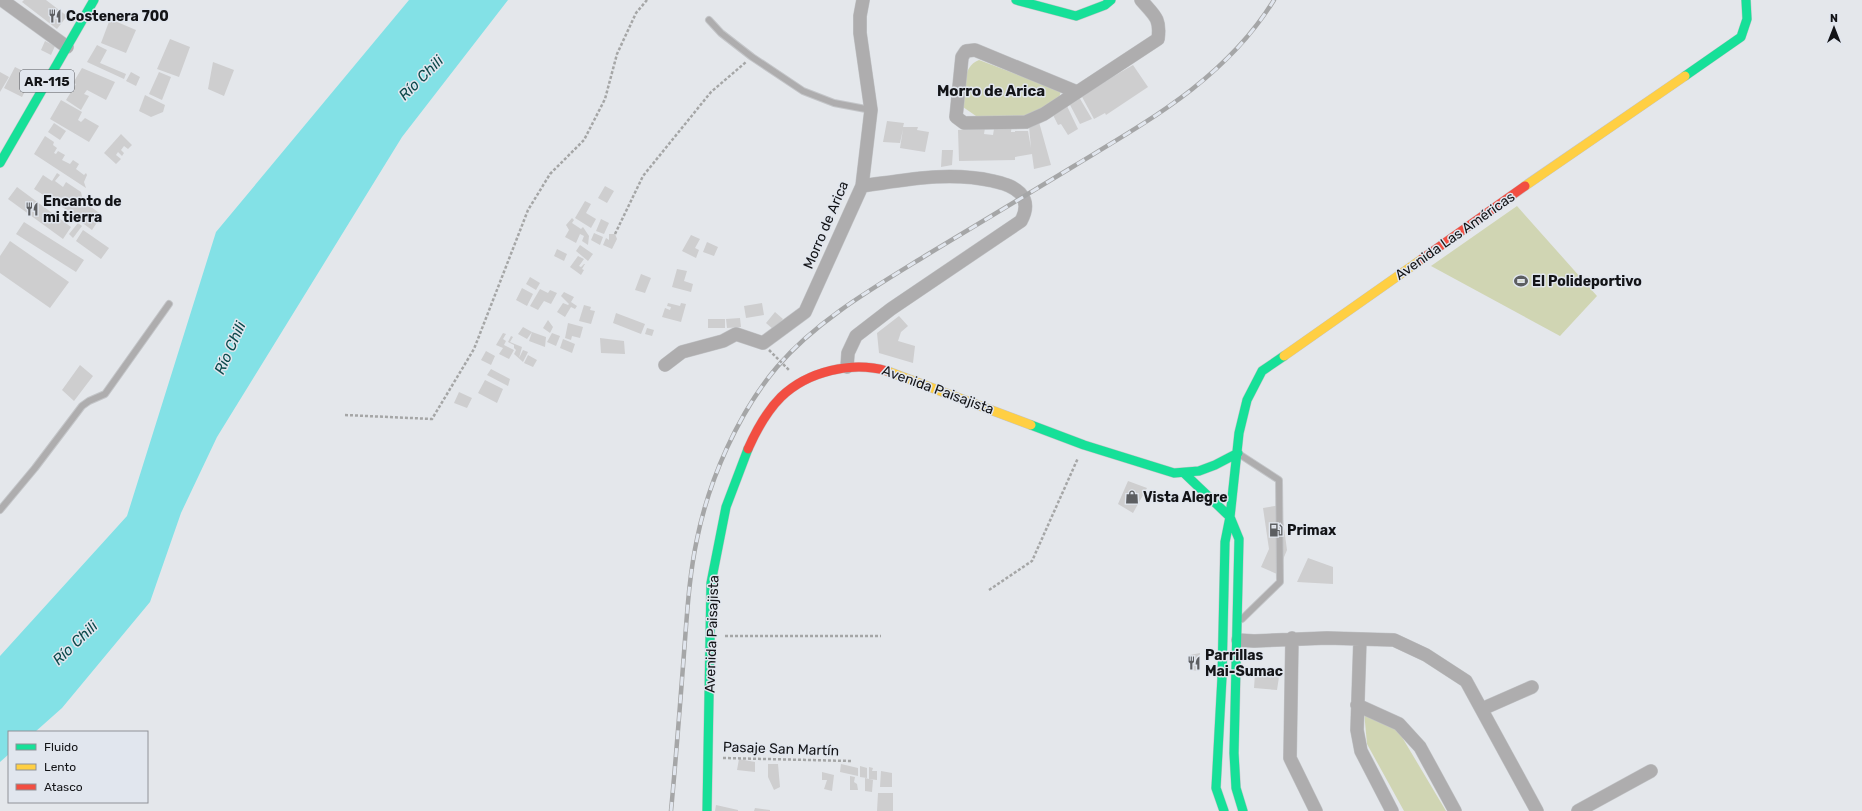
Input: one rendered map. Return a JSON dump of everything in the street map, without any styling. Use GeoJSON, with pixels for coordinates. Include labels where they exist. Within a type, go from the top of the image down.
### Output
{"type":"FeatureCollection","features":[{"type":"Feature","properties":{"kind":"main road","name":"AR-115"},"geometry":{"type":"LineString","coordinates":[[0,163],[94,0]]}},
{"type":"Feature","properties":{"kind":"main road"},"geometry":{"type":"LineString","coordinates":[[1016,0],[1076,16],[1104,5],[1111,0]]}},
{"type":"Feature","properties":{"kind":"main road","name":"Avenida Las Américas"},"geometry":{"type":"LineString","coordinates":[[1224,811],[1216,788],[1222,677],[1225,542],[1230,517],[1239,434],[1247,400],[1262,371],[1538,177],[1741,37],[1748,19],[1746,0]]}},
{"type":"Feature","properties":{"kind":"main road","name":"Avenida Paisajista"},"geometry":{"type":"LineString","coordinates":[[707,811],[712,576],[726,507],[748,448],[764,419],[781,397],[800,384],[824,372],[847,367],[877,368],[902,375],[1084,445],[1160,470],[1185,474],[1211,467],[1238,453]]}},
{"type":"Feature","properties":{"kind":"main road"},"geometry":{"type":"LineString","coordinates":[[1185,474],[1230,517]]}},
{"type":"Feature","properties":{"kind":"main road","name":"Avenida Las Américas"},"geometry":{"type":"LineString","coordinates":[[1230,517],[1239,539],[1238,640],[1234,753],[1236,788],[1243,811]]}},
{"type":"Feature","properties":{"kind":"street"},"geometry":{"type":"LineString","coordinates":[[2,0],[67,47]]}},
{"type":"Feature","properties":{"kind":"street","name":"Morro de Arica"},"geometry":{"type":"LineString","coordinates":[[766,346],[805,312],[862,186],[871,110],[860,33],[860,16],[863,0]]}},
{"type":"Feature","properties":{"kind":"street"},"geometry":{"type":"LineString","coordinates":[[1077,92],[975,50],[966,51],[962,57],[956,117],[964,123],[1026,122],[1044,114],[1158,39],[1160,26],[1155,17],[1140,0]]}},
{"type":"Feature","properties":{"kind":"street"},"geometry":{"type":"LineString","coordinates":[[847,367],[848,353],[856,336],[891,309],[1021,221],[1026,208],[1023,197],[1012,186],[980,178],[952,176],[922,177],[862,186]]}},
{"type":"Feature","properties":{"kind":"street"},"geometry":{"type":"LineString","coordinates":[[665,365],[682,352],[723,341],[736,334],[766,346]]}},
{"type":"Feature","properties":{"kind":"street"},"geometry":{"type":"LineString","coordinates":[[1238,640],[1254,641],[1292,638],[1394,640],[1426,655],[1466,681],[1537,811]]}},
{"type":"Feature","properties":{"kind":"street"},"geometry":{"type":"LineString","coordinates":[[1292,638],[1290,758],[1316,811]]}},
{"type":"Feature","properties":{"kind":"street"},"geometry":{"type":"LineString","coordinates":[[1360,639],[1357,730],[1361,751],[1392,811]]}},
{"type":"Feature","properties":{"kind":"street"},"geometry":{"type":"LineString","coordinates":[[1482,709],[1532,687]]}},
{"type":"Feature","properties":{"kind":"street"},"geometry":{"type":"LineString","coordinates":[[1357,705],[1399,724],[1420,748],[1455,811]]}},
{"type":"Feature","properties":{"kind":"street"},"geometry":{"type":"LineString","coordinates":[[1578,811],[1651,771]]}},
{"type":"Feature","properties":{"kind":"lane"},"geometry":{"type":"LineString","coordinates":[[709,20],[720,33],[752,57],[803,91],[834,103],[871,110]]}},
{"type":"Feature","properties":{"kind":"lane"},"geometry":{"type":"LineString","coordinates":[[0,510],[35,468],[82,406],[105,394],[168,304]]}},
{"type":"Feature","properties":{"kind":"lane"},"geometry":{"type":"LineString","coordinates":[[1238,453],[1279,480],[1280,582],[1238,623]]}},
{"type":"Feature","properties":{"kind":"path"},"geometry":{"type":"LineString","coordinates":[[345,415],[432,419],[474,349],[528,210],[550,174],[584,140],[605,99],[617,54],[636,13],[647,0]]}},
{"type":"Feature","properties":{"kind":"path"},"geometry":{"type":"LineString","coordinates":[[615,234],[644,176],[711,92],[752,57]]}},
{"type":"Feature","properties":{"kind":"path"},"geometry":{"type":"LineString","coordinates":[[766,346],[789,370]]}},
{"type":"Feature","properties":{"kind":"path"},"geometry":{"type":"LineString","coordinates":[[989,590],[1032,561],[1084,445]]}},
{"type":"Feature","properties":{"kind":"path"},"geometry":{"type":"LineString","coordinates":[[711,636],[881,636]]}},
{"type":"Feature","properties":{"kind":"path","name":"Pasaje San Martín"},"geometry":{"type":"LineString","coordinates":[[709,757],[852,761]]}},
{"type":"Feature","properties":{"kind":"green space"},"geometry":{"type":"Polygon","coordinates":[[[979,60],[1061,91],[1059,98],[1029,116],[976,116],[963,107],[964,87],[969,68],[973,63],[979,60]]]}},
{"type":"Feature","properties":{"kind":"green space","name":"El Polideportivo"},"geometry":{"type":"Polygon","coordinates":[[[1517,206],[1597,296],[1560,336],[1431,266],[1517,206]]]}},
{"type":"Feature","properties":{"kind":"green space"},"geometry":{"type":"Polygon","coordinates":[[[1364,711],[1396,727],[1446,811],[1404,811],[1367,744],[1364,711]]]}},
{"type":"Feature","properties":{"kind":"water","name":"Río Chili"},"geometry":{"type":"Polygon","coordinates":[[[409,0],[508,0],[402,137],[217,437],[181,513],[150,602],[62,708],[36,731],[8,731],[8,755],[0,762],[0,656],[127,516],[216,232],[409,0]]]}},
{"type":"Feature","properties":{"kind":"building"},"geometry":{"type":"Polygon","coordinates":[[[24,0],[46,0],[67,16],[57,29],[22,2],[24,0]]]}},
{"type":"Feature","properties":{"kind":"building"},"geometry":{"type":"Polygon","coordinates":[[[110,19],[136,30],[126,53],[101,43],[110,19]]]}},
{"type":"Feature","properties":{"kind":"building"},"geometry":{"type":"Polygon","coordinates":[[[170,39],[190,47],[179,77],[157,69],[170,39]]]}},
{"type":"Feature","properties":{"kind":"building"},"geometry":{"type":"Polygon","coordinates":[[[45,41],[55,46],[51,55],[41,50],[45,41]]]}},
{"type":"Feature","properties":{"kind":"building"},"geometry":{"type":"Polygon","coordinates":[[[97,45],[107,50],[100,63],[126,74],[124,79],[87,62],[97,45]]]}},
{"type":"Feature","properties":{"kind":"building"},"geometry":{"type":"Polygon","coordinates":[[[213,62],[234,70],[224,96],[208,89],[213,62]]]}},
{"type":"Feature","properties":{"kind":"building"},"geometry":{"type":"Polygon","coordinates":[[[1133,65],[1148,87],[1106,115],[1105,113],[1094,119],[1081,95],[1133,65]]]}},
{"type":"Feature","properties":{"kind":"building"},"geometry":{"type":"Polygon","coordinates":[[[15,67],[33,76],[22,97],[4,88],[15,67]]]}},
{"type":"Feature","properties":{"kind":"building"},"geometry":{"type":"Polygon","coordinates":[[[82,68],[115,82],[106,100],[87,90],[84,94],[89,96],[81,110],[66,100],[76,84],[73,83],[82,68]]]}},
{"type":"Feature","properties":{"kind":"building"},"geometry":{"type":"Polygon","coordinates":[[[0,72],[9,77],[0,92],[0,72]]]}},
{"type":"Feature","properties":{"kind":"building"},"geometry":{"type":"Polygon","coordinates":[[[131,72],[140,77],[136,86],[126,81],[131,72]]]}},
{"type":"Feature","properties":{"kind":"building"},"geometry":{"type":"Polygon","coordinates":[[[159,72],[171,77],[162,100],[149,94],[159,72]]]}},
{"type":"Feature","properties":{"kind":"building"},"geometry":{"type":"Polygon","coordinates":[[[145,95],[165,105],[163,112],[151,117],[139,111],[145,95]]]}},
{"type":"Feature","properties":{"kind":"building"},"geometry":{"type":"Polygon","coordinates":[[[1079,97],[1092,119],[1080,124],[1069,103],[1079,97]]]}},
{"type":"Feature","properties":{"kind":"building"},"geometry":{"type":"Polygon","coordinates":[[[61,100],[82,112],[78,120],[81,122],[85,118],[99,126],[89,142],[50,119],[61,100]]]}},
{"type":"Feature","properties":{"kind":"building"},"geometry":{"type":"Polygon","coordinates":[[[1066,104],[1078,129],[1068,135],[1061,124],[1058,125],[1052,113],[1066,104]]]}},
{"type":"Feature","properties":{"kind":"building"},"geometry":{"type":"Polygon","coordinates":[[[887,121],[904,123],[903,127],[918,127],[917,130],[929,132],[925,152],[900,148],[903,129],[900,143],[883,142],[887,121]]]}},
{"type":"Feature","properties":{"kind":"building"},"geometry":{"type":"Polygon","coordinates":[[[1039,122],[1051,165],[1034,169],[1032,154],[1015,157],[1015,160],[959,161],[958,130],[985,128],[984,134],[993,135],[994,129],[999,129],[1000,123],[1012,123],[1011,132],[1028,131],[1031,148],[1029,126],[1039,122]]]}},
{"type":"Feature","properties":{"kind":"building"},"geometry":{"type":"Polygon","coordinates":[[[54,123],[66,131],[60,140],[48,132],[54,123]]]}},
{"type":"Feature","properties":{"kind":"building"},"geometry":{"type":"Polygon","coordinates":[[[121,134],[132,145],[128,149],[124,146],[121,150],[124,153],[122,156],[118,152],[116,155],[121,159],[116,164],[104,153],[121,134]]]}},
{"type":"Feature","properties":{"kind":"building"},"geometry":{"type":"Polygon","coordinates":[[[45,136],[54,142],[53,145],[57,148],[54,153],[56,154],[58,151],[65,155],[62,160],[70,164],[73,160],[79,164],[76,169],[84,175],[86,173],[87,175],[84,182],[86,188],[34,154],[45,136]]]}},
{"type":"Feature","properties":{"kind":"building"},"geometry":{"type":"Polygon","coordinates":[[[942,150],[953,150],[952,165],[941,167],[942,150]]]}},
{"type":"Feature","properties":{"kind":"building"},"geometry":{"type":"Polygon","coordinates":[[[57,173],[60,175],[55,181],[63,187],[66,182],[81,192],[83,201],[102,215],[92,230],[77,219],[78,217],[34,189],[43,175],[52,181],[57,173]]]}},
{"type":"Feature","properties":{"kind":"building"},"geometry":{"type":"Polygon","coordinates":[[[605,186],[614,191],[607,203],[598,198],[605,186]]]}},
{"type":"Feature","properties":{"kind":"building"},"geometry":{"type":"Polygon","coordinates":[[[17,187],[71,227],[63,239],[8,199],[17,187]]]}},
{"type":"Feature","properties":{"kind":"building"},"geometry":{"type":"Polygon","coordinates":[[[585,201],[591,204],[586,213],[596,219],[591,228],[575,218],[585,201]]]}},
{"type":"Feature","properties":{"kind":"building"},"geometry":{"type":"Polygon","coordinates":[[[572,218],[574,220],[572,223],[581,229],[583,227],[589,236],[588,245],[582,241],[584,236],[580,234],[576,243],[565,237],[569,230],[566,225],[572,218]]]}},
{"type":"Feature","properties":{"kind":"building"},"geometry":{"type":"Polygon","coordinates":[[[601,219],[609,223],[604,234],[596,231],[601,219]]]}},
{"type":"Feature","properties":{"kind":"building"},"geometry":{"type":"Polygon","coordinates":[[[24,222],[84,260],[76,272],[16,234],[24,222]]]}},
{"type":"Feature","properties":{"kind":"building"},"geometry":{"type":"Polygon","coordinates":[[[78,223],[82,226],[73,238],[69,234],[78,223]]]}},
{"type":"Feature","properties":{"kind":"building"},"geometry":{"type":"Polygon","coordinates":[[[83,230],[109,248],[101,259],[76,241],[83,230]]]}},
{"type":"Feature","properties":{"kind":"building"},"geometry":{"type":"Polygon","coordinates":[[[594,233],[603,237],[600,245],[591,240],[594,233]]]}},
{"type":"Feature","properties":{"kind":"building"},"geometry":{"type":"Polygon","coordinates":[[[609,234],[615,234],[617,239],[612,249],[603,245],[606,238],[609,240],[609,234]]]}},
{"type":"Feature","properties":{"kind":"building"},"geometry":{"type":"Polygon","coordinates":[[[691,235],[700,239],[695,248],[699,250],[696,258],[682,251],[691,235]]]}},
{"type":"Feature","properties":{"kind":"building"},"geometry":{"type":"Polygon","coordinates":[[[10,241],[69,282],[50,308],[0,273],[0,256],[10,241]]]}},
{"type":"Feature","properties":{"kind":"building"},"geometry":{"type":"Polygon","coordinates":[[[707,242],[718,247],[714,256],[703,252],[707,242]]]}},
{"type":"Feature","properties":{"kind":"building"},"geometry":{"type":"Polygon","coordinates":[[[580,245],[593,254],[588,261],[576,251],[580,245]]]}},
{"type":"Feature","properties":{"kind":"building"},"geometry":{"type":"Polygon","coordinates":[[[557,249],[567,254],[564,261],[554,256],[557,249]]]}},
{"type":"Feature","properties":{"kind":"building"},"geometry":{"type":"Polygon","coordinates":[[[578,256],[584,259],[579,266],[581,267],[585,264],[581,275],[570,267],[578,256]]]}},
{"type":"Feature","properties":{"kind":"building"},"geometry":{"type":"Polygon","coordinates":[[[677,269],[687,271],[684,281],[693,284],[691,292],[672,287],[677,269]]]}},
{"type":"Feature","properties":{"kind":"building"},"geometry":{"type":"Polygon","coordinates":[[[641,274],[651,278],[645,293],[635,290],[641,274]]]}},
{"type":"Feature","properties":{"kind":"building"},"geometry":{"type":"Polygon","coordinates":[[[530,277],[540,283],[536,290],[526,284],[530,277]]]}},
{"type":"Feature","properties":{"kind":"building"},"geometry":{"type":"Polygon","coordinates":[[[522,288],[533,294],[527,306],[516,300],[522,288]]]}},
{"type":"Feature","properties":{"kind":"building"},"geometry":{"type":"Polygon","coordinates":[[[540,289],[548,293],[550,290],[557,293],[551,304],[544,301],[538,310],[530,306],[540,289]]]}},
{"type":"Feature","properties":{"kind":"building"},"geometry":{"type":"Polygon","coordinates":[[[564,292],[574,297],[571,302],[577,306],[575,309],[571,307],[565,317],[557,312],[563,303],[569,304],[561,296],[564,292]]]}},
{"type":"Feature","properties":{"kind":"building"},"geometry":{"type":"Polygon","coordinates":[[[668,303],[680,306],[681,303],[686,304],[681,322],[662,317],[665,308],[670,310],[671,307],[667,306],[668,303]]]}},
{"type":"Feature","properties":{"kind":"building"},"geometry":{"type":"Polygon","coordinates":[[[762,303],[764,315],[746,318],[744,306],[762,303]]]}},
{"type":"Feature","properties":{"kind":"building"},"geometry":{"type":"Polygon","coordinates":[[[584,305],[591,307],[590,310],[595,311],[591,324],[579,321],[584,305]]]}},
{"type":"Feature","properties":{"kind":"building"},"geometry":{"type":"Polygon","coordinates":[[[775,312],[783,319],[774,330],[766,323],[775,312]]]}},
{"type":"Feature","properties":{"kind":"building"},"geometry":{"type":"Polygon","coordinates":[[[616,313],[645,324],[641,334],[613,323],[616,313]]]}},
{"type":"Feature","properties":{"kind":"building"},"geometry":{"type":"Polygon","coordinates":[[[899,316],[908,326],[901,332],[898,341],[915,346],[913,363],[879,353],[877,333],[899,316]]]}},
{"type":"Feature","properties":{"kind":"building"},"geometry":{"type":"Polygon","coordinates":[[[740,318],[741,327],[727,328],[726,319],[740,318]]]}},
{"type":"Feature","properties":{"kind":"building"},"geometry":{"type":"Polygon","coordinates":[[[708,319],[725,319],[725,328],[708,328],[708,319]]]}},
{"type":"Feature","properties":{"kind":"building"},"geometry":{"type":"Polygon","coordinates":[[[548,320],[553,327],[550,333],[543,328],[548,320]]]}},
{"type":"Feature","properties":{"kind":"building"},"geometry":{"type":"Polygon","coordinates":[[[568,323],[583,327],[580,338],[572,336],[571,340],[565,338],[568,323]]]}},
{"type":"Feature","properties":{"kind":"building"},"geometry":{"type":"Polygon","coordinates":[[[523,327],[532,332],[527,339],[518,334],[523,327]]]}},
{"type":"Feature","properties":{"kind":"building"},"geometry":{"type":"Polygon","coordinates":[[[647,328],[654,330],[652,336],[645,334],[647,328]]]}},
{"type":"Feature","properties":{"kind":"building"},"geometry":{"type":"Polygon","coordinates":[[[532,332],[546,337],[545,347],[529,341],[532,332]]]}},
{"type":"Feature","properties":{"kind":"building"},"geometry":{"type":"Polygon","coordinates":[[[503,333],[506,334],[503,339],[506,341],[504,345],[514,350],[509,359],[499,354],[503,348],[496,345],[503,333]]]}},
{"type":"Feature","properties":{"kind":"building"},"geometry":{"type":"Polygon","coordinates":[[[552,333],[560,336],[556,346],[547,342],[552,333]]]}},
{"type":"Feature","properties":{"kind":"building"},"geometry":{"type":"Polygon","coordinates":[[[511,336],[513,337],[510,342],[522,347],[519,358],[523,350],[528,352],[523,362],[514,354],[516,350],[514,345],[508,342],[511,336]]]}},
{"type":"Feature","properties":{"kind":"building"},"geometry":{"type":"Polygon","coordinates":[[[600,338],[624,341],[625,354],[601,353],[600,338]]]}},
{"type":"Feature","properties":{"kind":"building"},"geometry":{"type":"Polygon","coordinates":[[[563,339],[575,344],[572,353],[560,348],[563,339]]]}},
{"type":"Feature","properties":{"kind":"building"},"geometry":{"type":"Polygon","coordinates":[[[486,351],[495,356],[491,365],[481,360],[486,351]]]}},
{"type":"Feature","properties":{"kind":"building"},"geometry":{"type":"Polygon","coordinates":[[[528,355],[537,360],[533,367],[524,363],[528,355]]]}},
{"type":"Feature","properties":{"kind":"building"},"geometry":{"type":"Polygon","coordinates":[[[80,365],[93,376],[74,401],[62,390],[80,365]]]}},
{"type":"Feature","properties":{"kind":"building"},"geometry":{"type":"Polygon","coordinates":[[[491,369],[510,379],[508,386],[487,375],[491,369]]]}},
{"type":"Feature","properties":{"kind":"building"},"geometry":{"type":"Polygon","coordinates":[[[485,380],[503,389],[497,403],[478,393],[485,380]]]}},
{"type":"Feature","properties":{"kind":"building"},"geometry":{"type":"Polygon","coordinates":[[[459,392],[472,398],[467,408],[454,403],[459,392]]]}},
{"type":"Feature","properties":{"kind":"building"},"geometry":{"type":"Polygon","coordinates":[[[1128,481],[1147,488],[1133,513],[1118,504],[1128,481]]]}},
{"type":"Feature","properties":{"kind":"building"},"geometry":{"type":"Polygon","coordinates":[[[1281,505],[1287,550],[1277,574],[1261,567],[1269,549],[1263,508],[1281,505]]]}},
{"type":"Feature","properties":{"kind":"building"},"geometry":{"type":"Polygon","coordinates":[[[1308,558],[1333,567],[1333,584],[1297,582],[1308,558]]]}},
{"type":"Feature","properties":{"kind":"building"},"geometry":{"type":"Polygon","coordinates":[[[1200,653],[1199,671],[1189,670],[1190,655],[1200,653]]]}},
{"type":"Feature","properties":{"kind":"building"},"geometry":{"type":"Polygon","coordinates":[[[1255,674],[1279,677],[1277,690],[1254,688],[1255,674]]]}},
{"type":"Feature","properties":{"kind":"building"},"geometry":{"type":"Polygon","coordinates":[[[739,759],[755,762],[755,772],[737,770],[739,759]]]}},
{"type":"Feature","properties":{"kind":"building"},"geometry":{"type":"Polygon","coordinates":[[[768,764],[778,764],[780,787],[774,790],[768,777],[768,764]]]}},
{"type":"Feature","properties":{"kind":"building"},"geometry":{"type":"Polygon","coordinates":[[[841,764],[858,768],[858,776],[840,772],[841,764]]]}},
{"type":"Feature","properties":{"kind":"building"},"geometry":{"type":"Polygon","coordinates":[[[860,766],[867,768],[867,778],[860,777],[860,766]]]}},
{"type":"Feature","properties":{"kind":"building"},"geometry":{"type":"Polygon","coordinates":[[[869,767],[873,768],[872,771],[877,771],[877,780],[869,779],[869,767]]]}},
{"type":"Feature","properties":{"kind":"building"},"geometry":{"type":"Polygon","coordinates":[[[881,771],[892,773],[892,787],[880,787],[881,771]]]}},
{"type":"Feature","properties":{"kind":"building"},"geometry":{"type":"Polygon","coordinates":[[[822,772],[834,775],[832,791],[824,789],[827,780],[822,780],[822,772]]]}},
{"type":"Feature","properties":{"kind":"building"},"geometry":{"type":"Polygon","coordinates":[[[850,776],[855,777],[854,782],[857,784],[858,790],[850,790],[850,776]]]}},
{"type":"Feature","properties":{"kind":"building"},"geometry":{"type":"Polygon","coordinates":[[[865,778],[873,780],[872,792],[865,791],[865,778]]]}},
{"type":"Feature","properties":{"kind":"building"},"geometry":{"type":"Polygon","coordinates":[[[878,793],[893,793],[893,811],[877,811],[878,793]]]}},
{"type":"Feature","properties":{"kind":"building"},"geometry":{"type":"Polygon","coordinates":[[[716,805],[738,810],[738,811],[715,811],[716,805]]]}},
{"type":"Feature","properties":{"kind":"building"},"geometry":{"type":"Polygon","coordinates":[[[755,808],[770,810],[770,811],[754,811],[755,808]]]}},
{"type":"Feature","properties":{"kind":"railway"},"geometry":{"type":"LineString","coordinates":[[671,811],[689,596],[697,539],[702,517],[717,471],[738,426],[763,385],[792,350],[846,306],[905,268],[1131,132],[1184,95],[1210,75],[1233,52],[1255,28],[1274,0]]}},
{"type":"Feature","properties":{"kind":"traffic: fast"},"geometry":{"type":"LineString","coordinates":[[0,163],[94,0]]}},
{"type":"Feature","properties":{"kind":"traffic: fast"},"geometry":{"type":"LineString","coordinates":[[1016,0],[1076,16],[1105,5],[1111,0]]}},
{"type":"Feature","properties":{"kind":"traffic: fast"},"geometry":{"type":"LineString","coordinates":[[1685,76],[1741,37],[1747,19],[1746,0]]}},
{"type":"Feature","properties":{"kind":"traffic: fast"},"geometry":{"type":"LineString","coordinates":[[1224,811],[1216,788],[1222,677],[1225,542],[1230,517],[1239,433],[1247,400],[1262,371],[1284,356]]}},
{"type":"Feature","properties":{"kind":"traffic: fast"},"geometry":{"type":"LineString","coordinates":[[1031,425],[1084,445],[1174,473],[1199,471],[1215,465],[1238,453]]}},
{"type":"Feature","properties":{"kind":"traffic: fast"},"geometry":{"type":"LineString","coordinates":[[707,811],[711,583],[726,507],[748,449]]}},
{"type":"Feature","properties":{"kind":"traffic: fast"},"geometry":{"type":"LineString","coordinates":[[1185,474],[1230,517],[1239,539],[1234,753],[1236,788],[1243,811]]}},
{"type":"Feature","properties":{"kind":"traffic: slow"},"geometry":{"type":"LineString","coordinates":[[1525,186],[1685,76]]}},
{"type":"Feature","properties":{"kind":"traffic: slow"},"geometry":{"type":"LineString","coordinates":[[1284,356],[1422,259]]}},
{"type":"Feature","properties":{"kind":"traffic: slow"},"geometry":{"type":"LineString","coordinates":[[887,371],[1031,425]]}},
{"type":"Feature","properties":{"kind":"traffic: jam"},"geometry":{"type":"LineString","coordinates":[[1422,259],[1525,186]]}},
{"type":"Feature","properties":{"kind":"traffic: jam"},"geometry":{"type":"LineString","coordinates":[[748,449],[771,408],[781,397],[804,381],[831,370],[845,368],[874,368],[887,371]]}},
{"type":"Feature","properties":{"kind":"place","name":"Costenera 700"},"geometry":{"type":"Point","coordinates":[55,16]}},
{"type":"Feature","properties":{"kind":"place","name":"Encanto de mi tierra"},"geometry":{"type":"Point","coordinates":[32,209]}},
{"type":"Feature","properties":{"kind":"place","name":"El Polideportivo"},"geometry":{"type":"Point","coordinates":[1521,281]}},
{"type":"Feature","properties":{"kind":"place","name":"Vista Alegre"},"geometry":{"type":"Point","coordinates":[1132,497]}},
{"type":"Feature","properties":{"kind":"place","name":"Primax"},"geometry":{"type":"Point","coordinates":[1276,530]}},
{"type":"Feature","properties":{"kind":"place","name":"Parrillas Mai-Sumac"},"geometry":{"type":"Point","coordinates":[1194,663]}},
{"type":"Feature","properties":{"kind":"district","name":"Morro de Arica"},"geometry":{"type":"Point","coordinates":[991,91]}}]}
